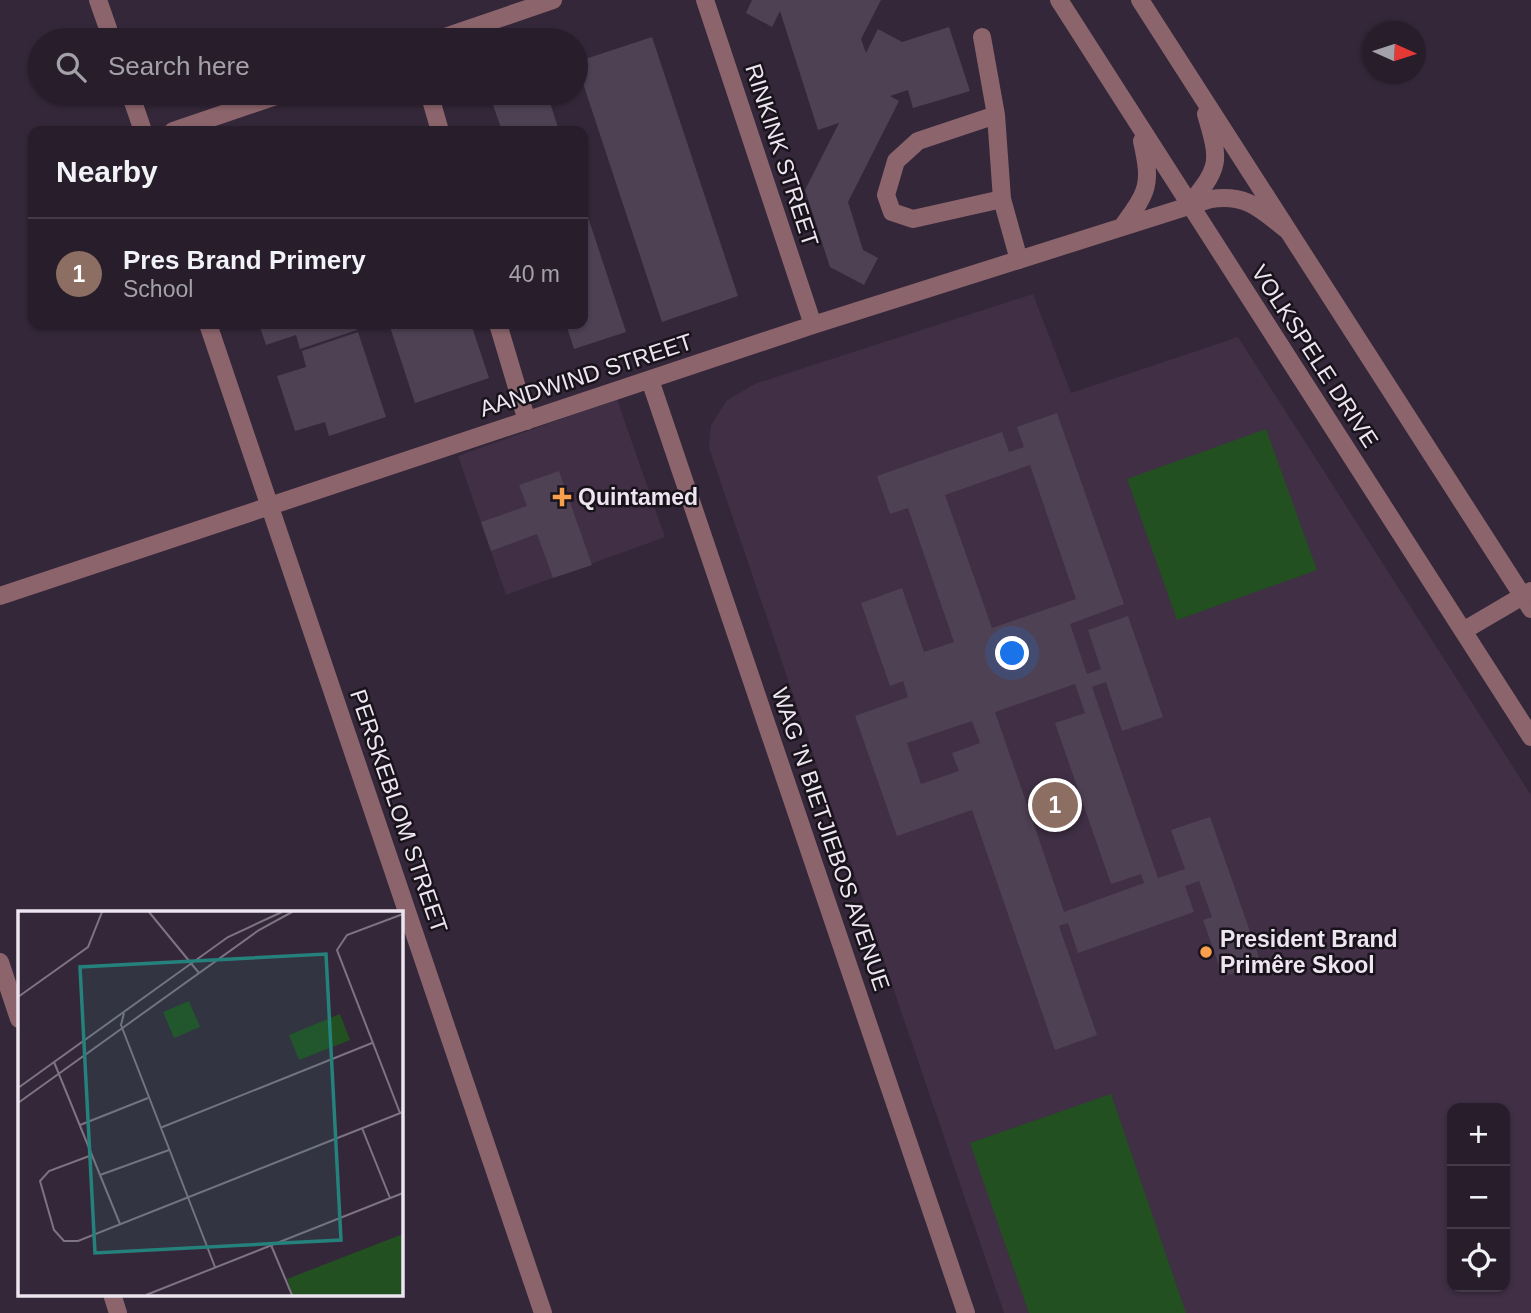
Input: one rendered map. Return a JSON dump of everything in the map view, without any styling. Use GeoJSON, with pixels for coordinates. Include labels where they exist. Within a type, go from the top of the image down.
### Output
{"type":"FeatureCollection","features":[{"type":"Feature","properties":{"kind":"street"},"geometry":{"type":"LineString","coordinates":[[98,0],[108,28]]}},
{"type":"Feature","properties":{"kind":"street"},"geometry":{"type":"LineString","coordinates":[[466,28],[520,6],[553,0]]}},
{"type":"Feature","properties":{"kind":"street","name":"RINKINK STREET"},"geometry":{"type":"LineString","coordinates":[[705,0],[813,325]]}},
{"type":"Feature","properties":{"kind":"street","name":"VOLKSPELE DRIVE"},"geometry":{"type":"LineString","coordinates":[[1059,0],[1531,737]]}},
{"type":"Feature","properties":{"kind":"street","name":"VOLKSPELE DRIVE"},"geometry":{"type":"LineString","coordinates":[[1140,0],[1529,599]]}},
{"type":"Feature","properties":{"kind":"street"},"geometry":{"type":"LineString","coordinates":[[982,37],[996,115],[1002,199],[1019,260]]}},
{"type":"Feature","properties":{"kind":"street"},"geometry":{"type":"LineString","coordinates":[[1188,205],[1213,172],[1217,151],[1200,92]]}},
{"type":"Feature","properties":{"kind":"street"},"geometry":{"type":"LineString","coordinates":[[134,105],[141,126]]}},
{"type":"Feature","properties":{"kind":"street"},"geometry":{"type":"LineString","coordinates":[[188,126],[250,105]]}},
{"type":"Feature","properties":{"kind":"street"},"geometry":{"type":"LineString","coordinates":[[432,105],[439,126]]}},
{"type":"Feature","properties":{"kind":"street"},"geometry":{"type":"LineString","coordinates":[[996,115],[918,141],[897,161],[887,194],[892,212],[913,219],[1002,199]]}},
{"type":"Feature","properties":{"kind":"street"},"geometry":{"type":"LineString","coordinates":[[1122,227],[1144,196],[1149,172],[1140,130]]}},
{"type":"Feature","properties":{"kind":"street","name":"AANDWIND STREET"},"geometry":{"type":"LineString","coordinates":[[0,596],[813,325],[1188,205],[1223,197],[1249,201],[1287,230]]}},
{"type":"Feature","properties":{"kind":"street","name":"PERSKEBLOM STREET"},"geometry":{"type":"LineString","coordinates":[[210,329],[542,1313]]}},
{"type":"Feature","properties":{"kind":"street"},"geometry":{"type":"LineString","coordinates":[[499,329],[527,421]]}},
{"type":"Feature","properties":{"kind":"street","name":"WAG 'N BIETJIEBOS AVENUE"},"geometry":{"type":"LineString","coordinates":[[650,380],[966,1313]]}},
{"type":"Feature","properties":{"kind":"street"},"geometry":{"type":"LineString","coordinates":[[1464,631],[1529,599]]}},
{"type":"Feature","properties":{"kind":"street"},"geometry":{"type":"LineString","coordinates":[[0,962],[18,1016]]}},
{"type":"Feature","properties":{"kind":"street"},"geometry":{"type":"LineString","coordinates":[[112,1296],[118,1313]]}},
{"type":"Feature","properties":{"kind":"shaded area","name":"President Brand Primêre Skool"},"geometry":{"type":"Polygon","coordinates":[[[1033,294],[1071,393],[1238,337],[1531,795],[1531,1313],[1004,1313],[709,448],[711,425],[727,400],[757,383],[1033,294]]]}},
{"type":"Feature","properties":{"kind":"shaded area","name":"Quintamed"},"geometry":{"type":"Polygon","coordinates":[[[617,399],[665,537],[506,595],[458,456],[617,399]]]}},
{"type":"Feature","properties":{"kind":"green space"},"geometry":{"type":"Polygon","coordinates":[[[1266,429],[1317,570],[1177,620],[1127,479],[1266,429]]]}},
{"type":"Feature","properties":{"kind":"green space"},"geometry":{"type":"Polygon","coordinates":[[[1111,1094],[1186,1313],[1029,1313],[970,1143],[1111,1094]]]}},
{"type":"Feature","properties":{"kind":"building"},"geometry":{"type":"Polygon","coordinates":[[[752,0],[881,0],[861,39],[866,53],[878,29],[902,42],[949,27],[970,91],[913,108],[908,90],[890,96],[899,101],[848,202],[863,250],[878,258],[864,285],[830,267],[805,190],[839,123],[818,130],[780,11],[772,27],[746,13],[752,0]]]}},
{"type":"Feature","properties":{"kind":"building"},"geometry":{"type":"Polygon","coordinates":[[[652,37],[738,296],[662,322],[588,98],[588,58],[652,37]]]}},
{"type":"Feature","properties":{"kind":"building"},"geometry":{"type":"Polygon","coordinates":[[[493,105],[551,105],[557,126],[500,126],[493,105]]]}},
{"type":"Feature","properties":{"kind":"building"},"geometry":{"type":"Polygon","coordinates":[[[588,217],[626,332],[574,349],[568,329],[588,329],[588,217]]]}},
{"type":"Feature","properties":{"kind":"building"},"geometry":{"type":"Polygon","coordinates":[[[261,329],[357,330],[300,349],[296,335],[266,345],[261,329]]]}},
{"type":"Feature","properties":{"kind":"building"},"geometry":{"type":"Polygon","coordinates":[[[391,329],[473,329],[489,378],[415,403],[391,329]]]}},
{"type":"Feature","properties":{"kind":"building"},"geometry":{"type":"Polygon","coordinates":[[[358,332],[386,417],[329,436],[325,422],[295,431],[277,376],[306,367],[302,351],[358,332]]]}},
{"type":"Feature","properties":{"kind":"building"},"geometry":{"type":"Polygon","coordinates":[[[1057,413],[1124,604],[1070,624],[1087,674],[1101,669],[1088,630],[1128,616],[1163,717],[1122,731],[1106,682],[1092,687],[1158,878],[1185,869],[1171,830],[1210,817],[1261,963],[1223,977],[1203,920],[1212,917],[1199,881],[1185,886],[1194,912],[1078,953],[1068,923],[1059,926],[1097,1035],[1055,1050],[972,810],[897,836],[855,716],[908,697],[903,681],[890,686],[861,603],[902,588],[924,652],[954,642],[908,508],[890,514],[877,476],[1002,432],[1009,452],[1024,447],[1017,427],[1057,413]],[[1030,465],[945,495],[992,628],[1076,599],[1030,465]],[[1075,684],[995,712],[1064,912],[1144,883],[1141,874],[1111,884],[1055,723],[1085,713],[1075,684]],[[972,721],[907,743],[921,784],[959,771],[952,753],[980,743],[972,721]]]}},
{"type":"Feature","properties":{"kind":"building"},"geometry":{"type":"Polygon","coordinates":[[[559,471],[592,565],[553,578],[537,534],[491,551],[481,522],[527,506],[519,485],[559,471]]]}},
{"type":"Feature","properties":{"kind":"place","name":"Quintamed"},"geometry":{"type":"Point","coordinates":[562,497]}},
{"type":"Feature","properties":{"kind":"place","name":"Pres Brand Primery"},"geometry":{"type":"Point","coordinates":[1055,805]}},
{"type":"Feature","properties":{"kind":"place","name":"President Brand Primêre Skool"},"geometry":{"type":"Point","coordinates":[1206,952]}}]}
